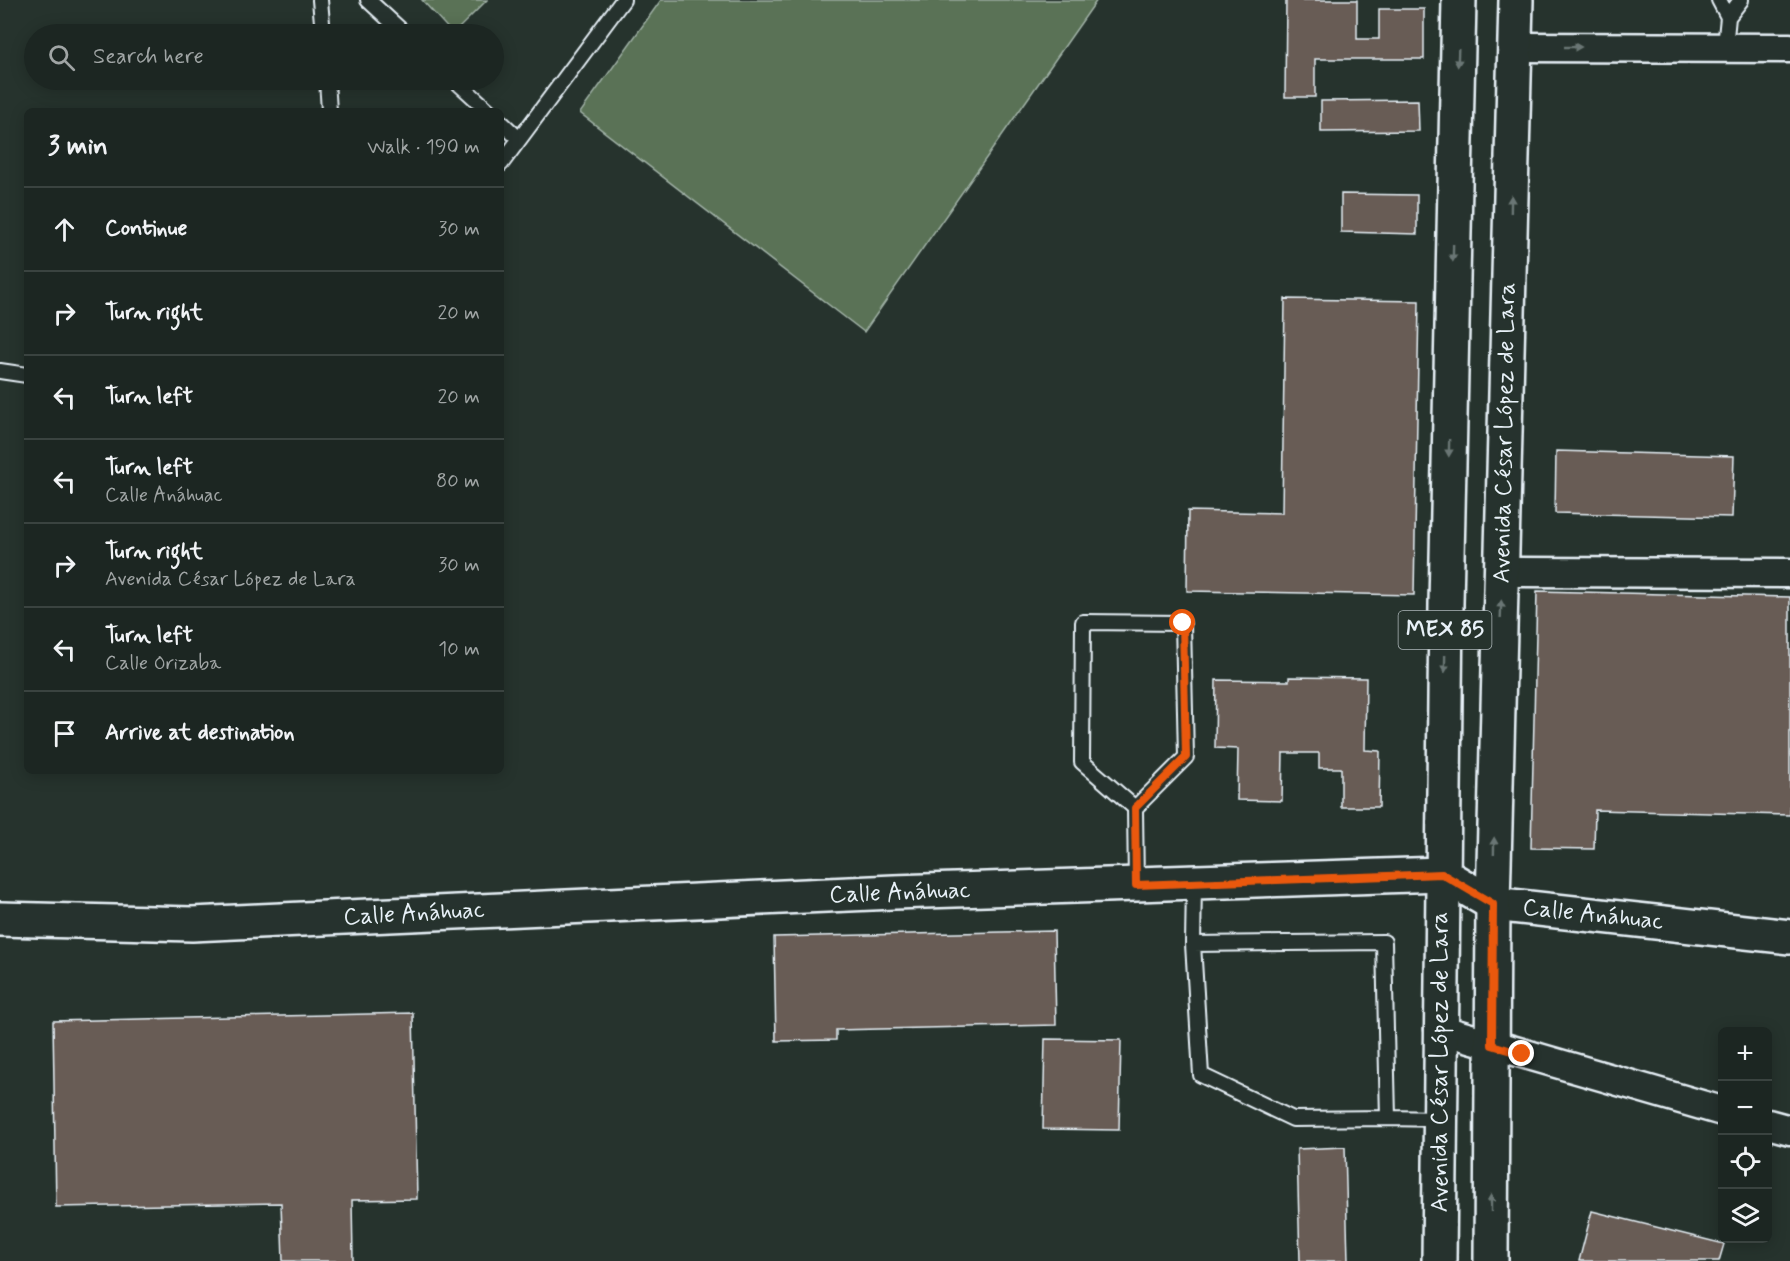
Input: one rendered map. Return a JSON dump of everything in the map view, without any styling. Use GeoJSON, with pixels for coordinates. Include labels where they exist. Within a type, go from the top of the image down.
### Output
{"type":"FeatureCollection","features":[{"type":"Feature","properties":{"kind":"main road","name":"Avenida César López de Lara"},"geometry":{"type":"LineString","coordinates":[[1439,1261],[1439,1029],[1459,0]]}},
{"type":"Feature","properties":{"kind":"main road","name":"Avenida César López de Lara"},"geometry":{"type":"LineString","coordinates":[[1491,1261],[1493,904],[1516,0]]}},
{"type":"Feature","properties":{"kind":"main road","name":"Calle Anáhuac"},"geometry":{"type":"LineString","coordinates":[[0,919],[192,924],[882,893],[1442,874],[1493,904],[1790,937]]}},
{"type":"Feature","properties":{"kind":"street"},"geometry":{"type":"LineString","coordinates":[[1515,47],[1790,48]]}},
{"type":"Feature","properties":{"kind":"street"},"geometry":{"type":"LineString","coordinates":[[1502,572],[1790,573]]}},
{"type":"Feature","properties":{"kind":"street"},"geometry":{"type":"LineString","coordinates":[[1439,1029],[1718,1110]]}},
{"type":"Feature","properties":{"kind":"street"},"geometry":{"type":"LineString","coordinates":[[1772,1125],[1790,1130]]}},
{"type":"Feature","properties":{"kind":"lane"},"geometry":{"type":"LineString","coordinates":[[320,0],[322,24]]}},
{"type":"Feature","properties":{"kind":"lane"},"geometry":{"type":"LineString","coordinates":[[368,0],[394,24]]}},
{"type":"Feature","properties":{"kind":"lane"},"geometry":{"type":"LineString","coordinates":[[504,160],[623,0]]}},
{"type":"Feature","properties":{"kind":"lane"},"geometry":{"type":"LineString","coordinates":[[1719,0],[1728,17]]}},
{"type":"Feature","properties":{"kind":"lane"},"geometry":{"type":"LineString","coordinates":[[1725,47],[1728,17],[1741,0]]}},
{"type":"Feature","properties":{"kind":"lane"},"geometry":{"type":"LineString","coordinates":[[328,90],[329,108]]}},
{"type":"Feature","properties":{"kind":"lane"},"geometry":{"type":"LineString","coordinates":[[465,90],[486,108]]}},
{"type":"Feature","properties":{"kind":"lane"},"geometry":{"type":"LineString","coordinates":[[504,125],[519,139]]}},
{"type":"Feature","properties":{"kind":"lane"},"geometry":{"type":"LineString","coordinates":[[0,371],[24,375]]}},
{"type":"Feature","properties":{"kind":"lane"},"geometry":{"type":"LineString","coordinates":[[1135,808],[1082,762],[1083,622],[1183,623],[1186,757],[1135,808],[1136,885]]}},
{"type":"Feature","properties":{"kind":"lane"},"geometry":{"type":"LineString","coordinates":[[1194,884],[1193,944],[1201,1075],[1293,1119],[1440,1119]]}},
{"type":"Feature","properties":{"kind":"lane"},"geometry":{"type":"LineString","coordinates":[[1193,944],[1384,942],[1388,1118]]}},
{"type":"Feature","properties":{"kind":"green space"},"geometry":{"type":"Polygon","coordinates":[[[422,0],[487,0],[463,24],[444,24],[422,0]]]}},
{"type":"Feature","properties":{"kind":"green space"},"geometry":{"type":"Polygon","coordinates":[[[661,0],[1097,0],[864,332],[580,113],[661,0]]]}},
{"type":"Feature","properties":{"kind":"building"},"geometry":{"type":"Polygon","coordinates":[[[1286,0],[1357,0],[1357,39],[1379,39],[1379,9],[1424,9],[1424,59],[1315,59],[1315,97],[1285,97],[1286,0]]]}},
{"type":"Feature","properties":{"kind":"building"},"geometry":{"type":"Polygon","coordinates":[[[1418,100],[1419,131],[1321,132],[1321,101],[1418,100]]]}},
{"type":"Feature","properties":{"kind":"building"},"geometry":{"type":"Polygon","coordinates":[[[1341,194],[1417,195],[1417,234],[1341,232],[1341,194]]]}},
{"type":"Feature","properties":{"kind":"building"},"geometry":{"type":"Polygon","coordinates":[[[1285,299],[1419,301],[1414,595],[1187,591],[1188,511],[1282,513],[1285,299]]]}},
{"type":"Feature","properties":{"kind":"building"},"geometry":{"type":"Polygon","coordinates":[[[1556,451],[1734,456],[1732,517],[1555,513],[1556,451]]]}},
{"type":"Feature","properties":{"kind":"building"},"geometry":{"type":"Polygon","coordinates":[[[1537,591],[1790,597],[1790,815],[1595,810],[1594,849],[1531,848],[1537,591]]]}},
{"type":"Feature","properties":{"kind":"building"},"geometry":{"type":"Polygon","coordinates":[[[1289,677],[1366,678],[1365,750],[1380,751],[1379,807],[1341,807],[1341,768],[1319,768],[1319,753],[1283,753],[1282,801],[1237,800],[1238,749],[1215,748],[1216,680],[1289,681],[1289,677]]]}},
{"type":"Feature","properties":{"kind":"building"},"geometry":{"type":"Polygon","coordinates":[[[1054,931],[1056,1025],[836,1030],[836,1040],[776,1041],[774,937],[1054,931]]]}},
{"type":"Feature","properties":{"kind":"building"},"geometry":{"type":"Polygon","coordinates":[[[413,1013],[417,1199],[352,1200],[353,1261],[283,1261],[281,1203],[56,1207],[53,1021],[413,1013]]]}},
{"type":"Feature","properties":{"kind":"building"},"geometry":{"type":"Polygon","coordinates":[[[1045,1039],[1121,1040],[1119,1130],[1043,1129],[1045,1039]]]}},
{"type":"Feature","properties":{"kind":"building"},"geometry":{"type":"Polygon","coordinates":[[[1345,1147],[1348,1261],[1300,1261],[1297,1149],[1345,1147]]]}},
{"type":"Feature","properties":{"kind":"building"},"geometry":{"type":"Polygon","coordinates":[[[1592,1211],[1724,1244],[1719,1261],[1579,1261],[1592,1211]]]}},
{"type":"Feature","properties":{"kind":"route"},"geometry":{"type":"LineString","coordinates":[[1183,623],[1186,757],[1135,808],[1136,885],[1442,874],[1493,904],[1492,1045],[1522,1054]]}}]}
